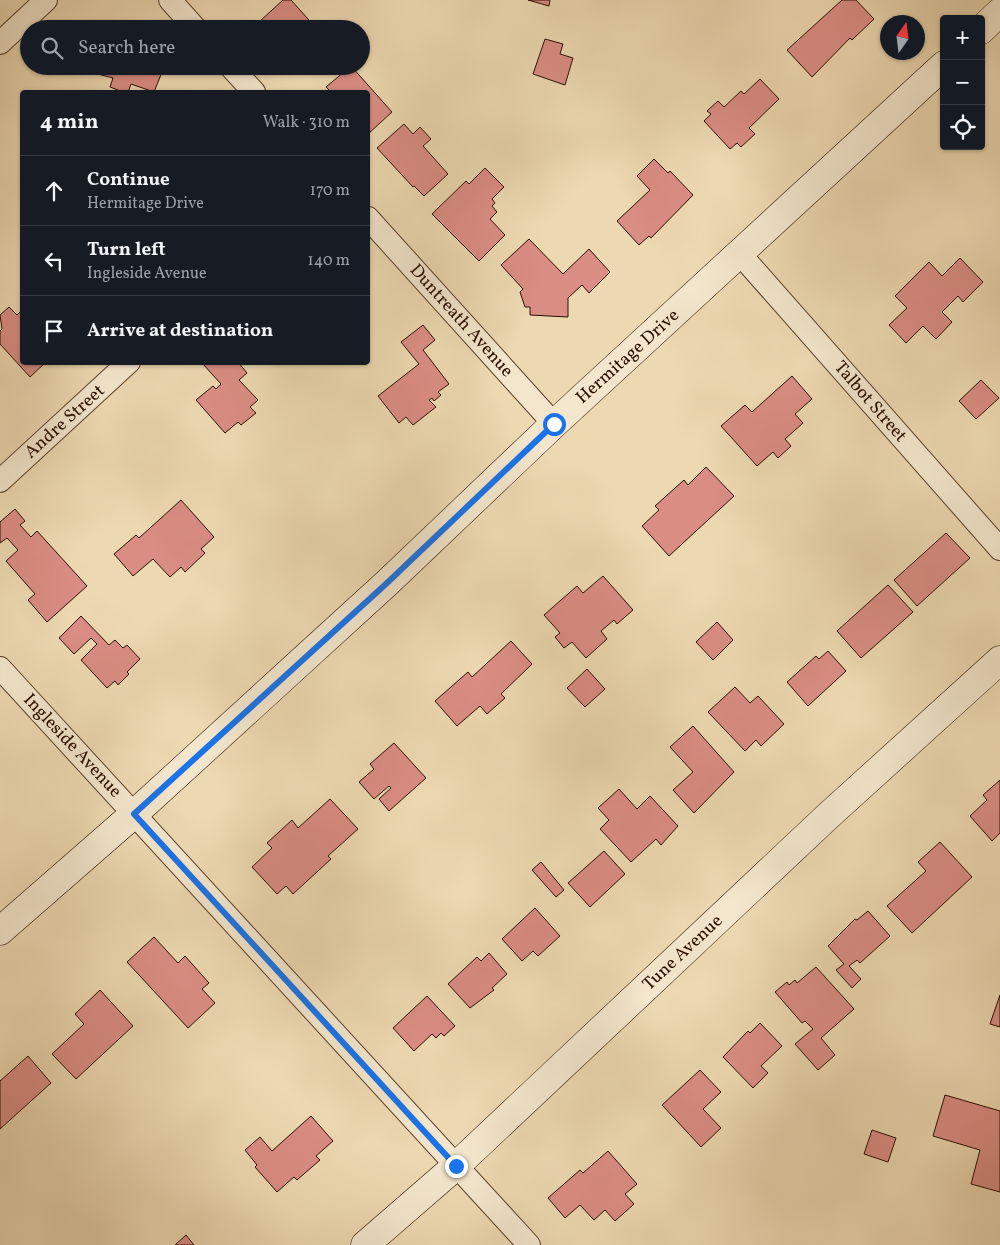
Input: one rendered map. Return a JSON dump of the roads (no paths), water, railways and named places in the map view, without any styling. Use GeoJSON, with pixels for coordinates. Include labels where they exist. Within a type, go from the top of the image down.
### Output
{"type":"FeatureCollection","features":[{"type":"Feature","properties":{"kind":"street"},"geometry":{"type":"LineString","coordinates":[[25,20],[46,0]]}},
{"type":"Feature","properties":{"kind":"street"},"geometry":{"type":"LineString","coordinates":[[170,0],[188,20]]}},
{"type":"Feature","properties":{"kind":"street"},"geometry":{"type":"LineString","coordinates":[[985,26],[1000,12]]}},
{"type":"Feature","properties":{"kind":"street"},"geometry":{"type":"LineString","coordinates":[[0,43],[20,24]]}},
{"type":"Feature","properties":{"kind":"street","name":"Hermitage Drive"},"geometry":{"type":"LineString","coordinates":[[0,931],[134,814],[387,583],[554,424],[940,69]]}},
{"type":"Feature","properties":{"kind":"street"},"geometry":{"type":"LineString","coordinates":[[238,75],[252,90]]}},
{"type":"Feature","properties":{"kind":"street","name":"Duntreath Avenue"},"geometry":{"type":"LineString","coordinates":[[370,220],[554,424]]}},
{"type":"Feature","properties":{"kind":"street","name":"Talbot Street"},"geometry":{"type":"LineString","coordinates":[[740,254],[1000,549]]}},
{"type":"Feature","properties":{"kind":"street","name":"Andre Street"},"geometry":{"type":"LineString","coordinates":[[0,481],[126,365]]}},
{"type":"Feature","properties":{"kind":"street","name":"Tune Avenue"},"geometry":{"type":"LineString","coordinates":[[365,1245],[456,1166],[828,816],[1000,660]]}},
{"type":"Feature","properties":{"kind":"street","name":"Ingleside Avenue"},"geometry":{"type":"LineString","coordinates":[[0,668],[529,1245]]}}]}
